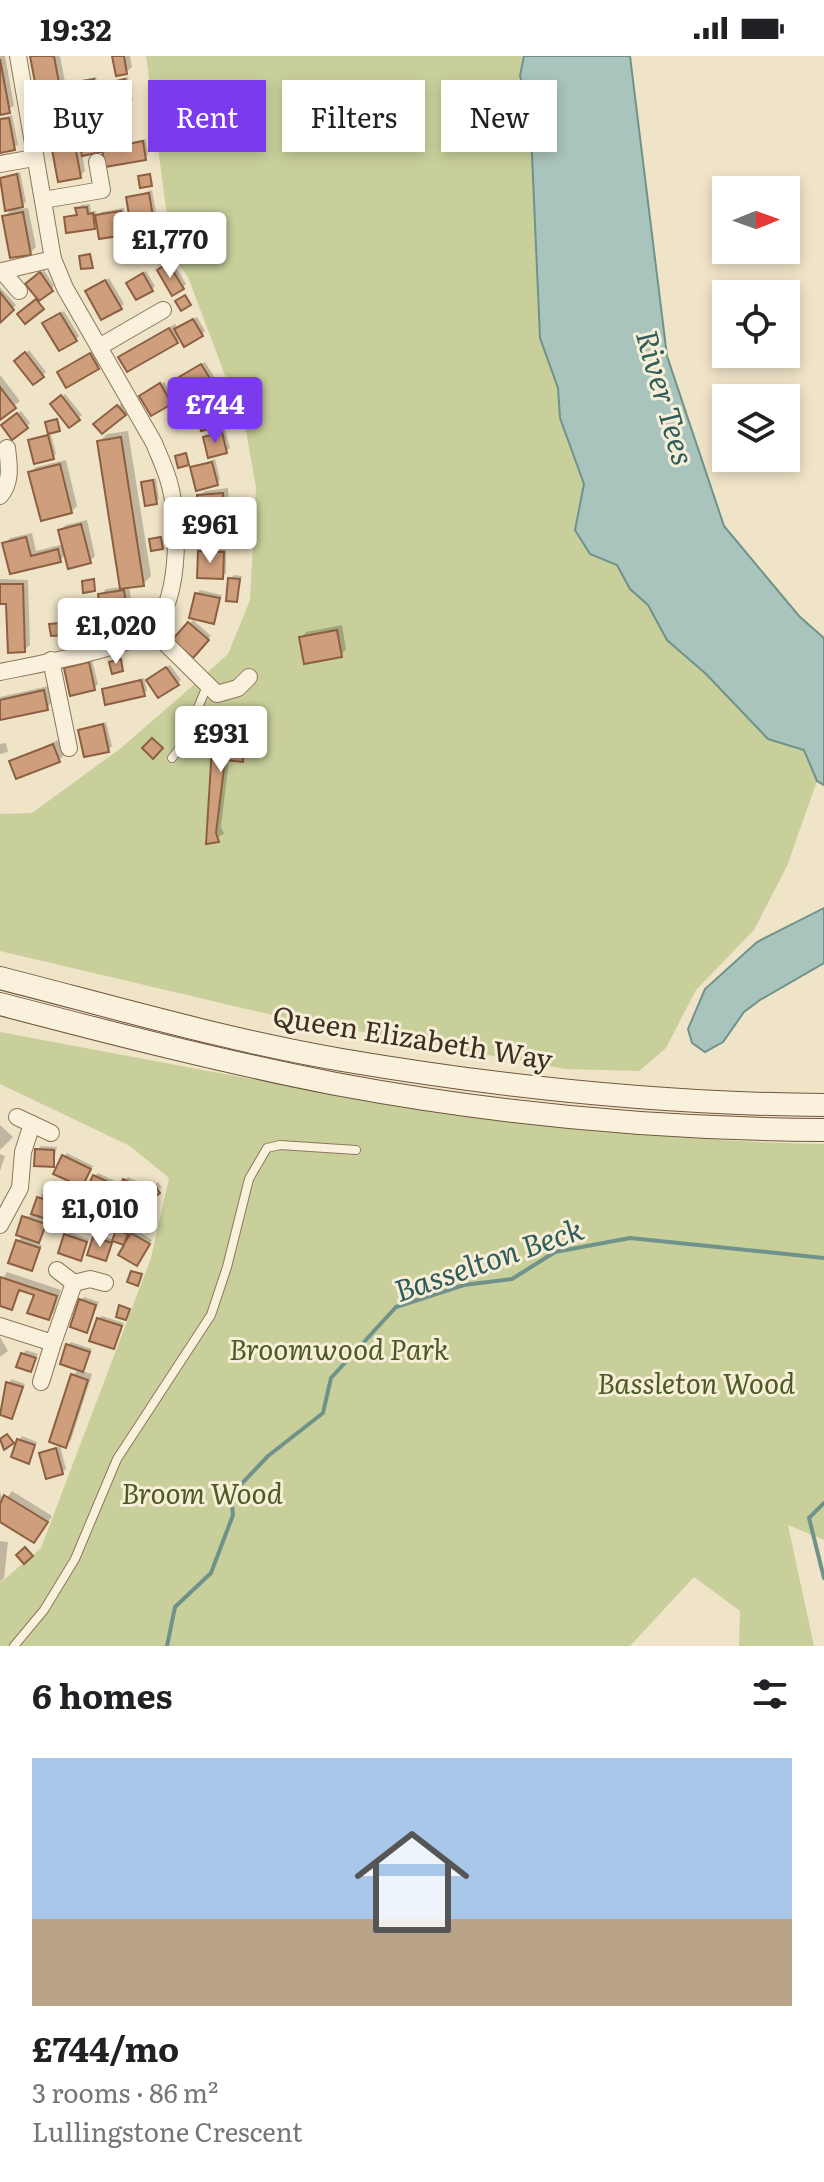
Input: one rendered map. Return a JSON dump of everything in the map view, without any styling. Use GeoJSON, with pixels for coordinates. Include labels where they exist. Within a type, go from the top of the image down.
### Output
{"type":"FeatureCollection","features":[{"type":"Feature","properties":{"kind":"street"},"geometry":{"type":"LineString","coordinates":[[0,672],[120,644],[151,629],[167,602],[176,525],[171,490],[154,443],[65,288],[53,259],[18,56]]}},
{"type":"Feature","properties":{"kind":"street"},"geometry":{"type":"LineString","coordinates":[[0,164],[34,158]]}},
{"type":"Feature","properties":{"kind":"street"},"geometry":{"type":"LineString","coordinates":[[43,200],[102,190],[97,162]]}},
{"type":"Feature","properties":{"kind":"street"},"geometry":{"type":"LineString","coordinates":[[19,291],[1,270],[53,259]]}},
{"type":"Feature","properties":{"kind":"street"},"geometry":{"type":"LineString","coordinates":[[99,347],[163,310]]}},
{"type":"Feature","properties":{"kind":"street"},"geometry":{"type":"LineString","coordinates":[[0,496],[6,489],[10,472],[7,448]]}},
{"type":"Feature","properties":{"kind":"street"},"geometry":{"type":"LineString","coordinates":[[151,629],[217,694],[238,688],[249,677]]}},
{"type":"Feature","properties":{"kind":"street"},"geometry":{"type":"LineString","coordinates":[[51,660],[69,748]]}},
{"type":"Feature","properties":{"kind":"street","name":"Queen Elizabeth Way"},"geometry":{"type":"LineString","coordinates":[[0,978],[166,1021],[341,1059],[621,1097],[824,1105]]}},
{"type":"Feature","properties":{"kind":"street","name":"Queen Elizabeth Way"},"geometry":{"type":"LineString","coordinates":[[0,1004],[160,1045],[337,1084],[484,1107],[622,1121],[824,1130]]}},
{"type":"Feature","properties":{"kind":"street"},"geometry":{"type":"LineString","coordinates":[[0,1225],[20,1188],[25,1120],[51,1133]]}},
{"type":"Feature","properties":{"kind":"street"},"geometry":{"type":"LineString","coordinates":[[57,1270],[74,1283]]}},
{"type":"Feature","properties":{"kind":"street"},"geometry":{"type":"LineString","coordinates":[[74,1283],[90,1279],[105,1283]]}},
{"type":"Feature","properties":{"kind":"street"},"geometry":{"type":"LineString","coordinates":[[41,1382],[74,1283]]}},
{"type":"Feature","properties":{"kind":"street"},"geometry":{"type":"LineString","coordinates":[[0,1326],[53,1343]]}},
{"type":"Feature","properties":{"kind":"lane"},"geometry":{"type":"LineString","coordinates":[[172,758],[183,744],[207,686]]}},
{"type":"Feature","properties":{"kind":"lane"},"geometry":{"type":"LineString","coordinates":[[14,1646],[44,1610],[75,1559],[117,1459],[211,1315],[227,1267],[249,1179],[267,1148],[304,1145],[356,1150]]}},
{"type":"Feature","properties":{"kind":"green space"},"geometry":{"type":"Polygon","coordinates":[[[146,56],[524,56],[521,80],[441,80],[441,152],[532,152],[540,338],[558,388],[560,418],[584,484],[575,530],[590,554],[617,565],[630,589],[648,605],[667,640],[706,674],[768,739],[804,750],[817,781],[787,866],[754,930],[696,990],[666,1048],[639,1071],[565,1069],[276,1016],[0,951],[0,814],[32,813],[121,748],[228,654],[250,600],[256,488],[246,431],[188,277],[172,254],[159,152],[266,152],[266,80],[149,80],[146,56]]]}},
{"type":"Feature","properties":{"kind":"green space","name":"Broomwood Park"},"geometry":{"type":"Polygon","coordinates":[[[0,1032],[307,1089],[513,1120],[616,1132],[824,1144],[824,1540],[788,1525],[814,1646],[739,1646],[740,1611],[694,1577],[630,1646],[0,1646],[0,1583],[41,1548],[151,1258],[169,1178],[130,1146],[0,1084],[0,1032]]]}},
{"type":"Feature","properties":{"kind":"water","name":"River Tees"},"geometry":{"type":"Polygon","coordinates":[[[524,56],[630,56],[667,356],[724,526],[799,616],[824,638],[824,785],[817,781],[804,750],[768,739],[706,674],[667,640],[648,605],[630,589],[617,565],[590,554],[575,530],[584,484],[560,418],[558,388],[540,338],[532,152],[557,152],[557,80],[521,80],[524,56]]]}},
{"type":"Feature","properties":{"kind":"water"},"geometry":{"type":"Polygon","coordinates":[[[824,908],[824,963],[744,1012],[723,1042],[705,1052],[692,1043],[688,1029],[705,989],[757,942],[824,908]]]}},
{"type":"Feature","properties":{"kind":"building"},"geometry":{"type":"Polygon","coordinates":[[[30,56],[54,56],[58,80],[35,80],[30,56]]]}},
{"type":"Feature","properties":{"kind":"building"},"geometry":{"type":"Polygon","coordinates":[[[112,56],[124,56],[127,74],[116,76],[112,56]]]}},
{"type":"Feature","properties":{"kind":"building"},"geometry":{"type":"Polygon","coordinates":[[[0,59],[10,113],[0,115],[0,59]]]}},
{"type":"Feature","properties":{"kind":"building"},"geometry":{"type":"Polygon","coordinates":[[[9,118],[15,150],[0,153],[0,119],[9,118]]]}},
{"type":"Feature","properties":{"kind":"building"},"geometry":{"type":"Polygon","coordinates":[[[143,141],[146,160],[105,167],[102,152],[132,152],[132,143],[143,141]]]}},
{"type":"Feature","properties":{"kind":"building"},"geometry":{"type":"Polygon","coordinates":[[[52,152],[76,152],[81,178],[58,182],[52,152]]]}},
{"type":"Feature","properties":{"kind":"building"},"geometry":{"type":"Polygon","coordinates":[[[17,174],[23,207],[5,211],[0,178],[17,174]]]}},
{"type":"Feature","properties":{"kind":"building"},"geometry":{"type":"Polygon","coordinates":[[[150,174],[152,186],[140,188],[138,176],[150,174]]]}},
{"type":"Feature","properties":{"kind":"building"},"geometry":{"type":"Polygon","coordinates":[[[149,193],[154,223],[131,227],[126,197],[149,193]]]}},
{"type":"Feature","properties":{"kind":"building"},"geometry":{"type":"Polygon","coordinates":[[[87,207],[88,214],[93,213],[95,229],[66,233],[64,217],[77,215],[75,208],[87,207]]]}},
{"type":"Feature","properties":{"kind":"building"},"geometry":{"type":"Polygon","coordinates":[[[121,211],[125,235],[99,239],[95,215],[121,211]]]}},
{"type":"Feature","properties":{"kind":"building"},"geometry":{"type":"Polygon","coordinates":[[[23,212],[31,255],[10,258],[2,216],[23,212]]]}},
{"type":"Feature","properties":{"kind":"building"},"geometry":{"type":"Polygon","coordinates":[[[90,254],[93,268],[81,269],[79,256],[90,254]]]}},
{"type":"Feature","properties":{"kind":"building"},"geometry":{"type":"Polygon","coordinates":[[[168,263],[184,289],[172,296],[157,270],[168,263]]]}},
{"type":"Feature","properties":{"kind":"building"},"geometry":{"type":"Polygon","coordinates":[[[40,272],[53,291],[39,301],[25,284],[40,272]]]}},
{"type":"Feature","properties":{"kind":"building"},"geometry":{"type":"Polygon","coordinates":[[[143,273],[153,291],[136,300],[126,283],[143,273]]]}},
{"type":"Feature","properties":{"kind":"building"},"geometry":{"type":"Polygon","coordinates":[[[105,280],[122,309],[101,320],[85,291],[105,280]]]}},
{"type":"Feature","properties":{"kind":"building"},"geometry":{"type":"Polygon","coordinates":[[[0,292],[14,310],[0,323],[0,292]]]}},
{"type":"Feature","properties":{"kind":"building"},"geometry":{"type":"Polygon","coordinates":[[[185,295],[191,305],[181,311],[175,301],[185,295]]]}},
{"type":"Feature","properties":{"kind":"building"},"geometry":{"type":"Polygon","coordinates":[[[36,299],[44,309],[25,324],[17,314],[36,299]]]}},
{"type":"Feature","properties":{"kind":"building"},"geometry":{"type":"Polygon","coordinates":[[[60,313],[77,341],[59,351],[42,323],[60,313]]]}},
{"type":"Feature","properties":{"kind":"building"},"geometry":{"type":"Polygon","coordinates":[[[193,319],[203,336],[184,347],[174,329],[193,319]]]}},
{"type":"Feature","properties":{"kind":"building"},"geometry":{"type":"Polygon","coordinates":[[[169,328],[178,343],[127,372],[118,357],[169,328]]]}},
{"type":"Feature","properties":{"kind":"building"},"geometry":{"type":"Polygon","coordinates":[[[25,352],[44,377],[33,385],[14,361],[25,352]]]}},
{"type":"Feature","properties":{"kind":"building"},"geometry":{"type":"Polygon","coordinates":[[[90,353],[99,369],[66,388],[57,372],[90,353]]]}},
{"type":"Feature","properties":{"kind":"building"},"geometry":{"type":"Polygon","coordinates":[[[201,364],[216,388],[193,401],[179,377],[201,364]]]}},
{"type":"Feature","properties":{"kind":"building"},"geometry":{"type":"Polygon","coordinates":[[[160,383],[172,404],[151,416],[139,396],[160,383]]]}},
{"type":"Feature","properties":{"kind":"building"},"geometry":{"type":"Polygon","coordinates":[[[0,387],[16,408],[0,420],[0,387]]]}},
{"type":"Feature","properties":{"kind":"building"},"geometry":{"type":"Polygon","coordinates":[[[61,395],[80,420],[69,428],[50,404],[61,395]]]}},
{"type":"Feature","properties":{"kind":"building"},"geometry":{"type":"Polygon","coordinates":[[[213,401],[219,427],[201,431],[195,406],[213,401]]]}},
{"type":"Feature","properties":{"kind":"building"},"geometry":{"type":"Polygon","coordinates":[[[117,405],[126,415],[102,434],[93,424],[117,405]]]}},
{"type":"Feature","properties":{"kind":"building"},"geometry":{"type":"Polygon","coordinates":[[[17,413],[28,428],[12,440],[1,425],[17,413]]]}},
{"type":"Feature","properties":{"kind":"building"},"geometry":{"type":"Polygon","coordinates":[[[57,419],[60,431],[48,434],[45,422],[57,419]]]}},
{"type":"Feature","properties":{"kind":"building"},"geometry":{"type":"Polygon","coordinates":[[[222,432],[227,453],[208,458],[203,437],[222,432]]]}},
{"type":"Feature","properties":{"kind":"building"},"geometry":{"type":"Polygon","coordinates":[[[48,435],[54,459],[34,464],[28,440],[48,435]]]}},
{"type":"Feature","properties":{"kind":"building"},"geometry":{"type":"Polygon","coordinates":[[[121,437],[144,586],[120,589],[97,441],[121,437]]]}},
{"type":"Feature","properties":{"kind":"building"},"geometry":{"type":"Polygon","coordinates":[[[186,453],[189,465],[178,468],[175,456],[186,453]]]}},
{"type":"Feature","properties":{"kind":"building"},"geometry":{"type":"Polygon","coordinates":[[[212,462],[218,485],[196,491],[190,467],[212,462]]]}},
{"type":"Feature","properties":{"kind":"building"},"geometry":{"type":"Polygon","coordinates":[[[60,464],[72,513],[41,521],[28,472],[60,464]]]}},
{"type":"Feature","properties":{"kind":"building"},"geometry":{"type":"Polygon","coordinates":[[[153,480],[157,504],[145,506],[141,482],[153,480]]]}},
{"type":"Feature","properties":{"kind":"building"},"geometry":{"type":"Polygon","coordinates":[[[223,493],[226,547],[200,547],[197,495],[223,493]]]}},
{"type":"Feature","properties":{"kind":"building"},"geometry":{"type":"Polygon","coordinates":[[[81,524],[91,563],[68,569],[58,530],[81,524]]]}},
{"type":"Feature","properties":{"kind":"building"},"geometry":{"type":"Polygon","coordinates":[[[26,537],[31,556],[58,549],[61,562],[10,574],[2,543],[26,537]]]}},
{"type":"Feature","properties":{"kind":"building"},"geometry":{"type":"Polygon","coordinates":[[[161,537],[163,549],[151,551],[149,539],[161,537]]]}},
{"type":"Feature","properties":{"kind":"building"},"geometry":{"type":"Polygon","coordinates":[[[198,551],[224,552],[223,579],[197,578],[198,551]]]}},
{"type":"Feature","properties":{"kind":"building"},"geometry":{"type":"Polygon","coordinates":[[[228,578],[240,579],[237,602],[226,601],[228,578]]]}},
{"type":"Feature","properties":{"kind":"building"},"geometry":{"type":"Polygon","coordinates":[[[94,579],[95,591],[83,593],[82,581],[94,579]]]}},
{"type":"Feature","properties":{"kind":"building"},"geometry":{"type":"Polygon","coordinates":[[[0,584],[23,584],[25,652],[8,653],[6,604],[0,604],[0,584]]]}},
{"type":"Feature","properties":{"kind":"building"},"geometry":{"type":"Polygon","coordinates":[[[124,590],[129,625],[71,633],[69,614],[100,610],[98,594],[124,590]]]}},
{"type":"Feature","properties":{"kind":"building"},"geometry":{"type":"Polygon","coordinates":[[[195,593],[220,598],[214,624],[189,618],[195,593]]]}},
{"type":"Feature","properties":{"kind":"building"},"geometry":{"type":"Polygon","coordinates":[[[188,622],[209,640],[193,658],[172,640],[188,622]]]}},
{"type":"Feature","properties":{"kind":"building"},"geometry":{"type":"Polygon","coordinates":[[[61,623],[63,635],[51,636],[49,624],[61,623]]]}},
{"type":"Feature","properties":{"kind":"building"},"geometry":{"type":"Polygon","coordinates":[[[337,630],[342,657],[304,664],[299,637],[337,630]]]}},
{"type":"Feature","properties":{"kind":"building"},"geometry":{"type":"Polygon","coordinates":[[[121,659],[123,671],[112,674],[109,662],[121,659]]]}},
{"type":"Feature","properties":{"kind":"building"},"geometry":{"type":"Polygon","coordinates":[[[89,662],[95,690],[70,696],[64,668],[89,662]]]}},
{"type":"Feature","properties":{"kind":"building"},"geometry":{"type":"Polygon","coordinates":[[[166,667],[179,685],[158,698],[146,680],[166,667]]]}},
{"type":"Feature","properties":{"kind":"building"},"geometry":{"type":"Polygon","coordinates":[[[141,680],[145,696],[105,705],[102,689],[141,680]]]}},
{"type":"Feature","properties":{"kind":"building"},"geometry":{"type":"Polygon","coordinates":[[[44,690],[48,710],[0,720],[0,700],[44,690]]]}},
{"type":"Feature","properties":{"kind":"building"},"geometry":{"type":"Polygon","coordinates":[[[103,724],[109,752],[84,757],[78,730],[103,724]]]}},
{"type":"Feature","properties":{"kind":"building"},"geometry":{"type":"Polygon","coordinates":[[[213,732],[244,733],[243,762],[225,760],[216,833],[219,842],[206,844],[213,732]]]}},
{"type":"Feature","properties":{"kind":"building"},"geometry":{"type":"Polygon","coordinates":[[[152,738],[163,748],[153,759],[142,748],[152,738]]]}},
{"type":"Feature","properties":{"kind":"building"},"geometry":{"type":"Polygon","coordinates":[[[53,744],[60,762],[16,779],[9,761],[53,744]]]}},
{"type":"Feature","properties":{"kind":"building"},"geometry":{"type":"Polygon","coordinates":[[[35,1149],[54,1150],[54,1167],[34,1166],[35,1149]]]}},
{"type":"Feature","properties":{"kind":"building"},"geometry":{"type":"Polygon","coordinates":[[[62,1155],[91,1169],[82,1187],[53,1174],[62,1155]]]}},
{"type":"Feature","properties":{"kind":"building"},"geometry":{"type":"Polygon","coordinates":[[[93,1175],[115,1185],[106,1203],[85,1193],[93,1175]]]}},
{"type":"Feature","properties":{"kind":"building"},"geometry":{"type":"Polygon","coordinates":[[[123,1179],[145,1190],[154,1184],[160,1193],[151,1200],[146,1193],[136,1212],[113,1201],[123,1179]]]}},
{"type":"Feature","properties":{"kind":"building"},"geometry":{"type":"Polygon","coordinates":[[[37,1197],[63,1205],[57,1222],[31,1214],[37,1197]]]}},
{"type":"Feature","properties":{"kind":"building"},"geometry":{"type":"Polygon","coordinates":[[[22,1216],[46,1224],[39,1243],[16,1235],[22,1216]]]}},
{"type":"Feature","properties":{"kind":"building"},"geometry":{"type":"Polygon","coordinates":[[[116,1230],[128,1234],[124,1244],[131,1233],[150,1244],[137,1266],[118,1255],[124,1245],[112,1241],[116,1230]]]}},
{"type":"Feature","properties":{"kind":"building"},"geometry":{"type":"Polygon","coordinates":[[[64,1234],[87,1242],[81,1261],[58,1253],[64,1234]]]}},
{"type":"Feature","properties":{"kind":"building"},"geometry":{"type":"Polygon","coordinates":[[[93,1237],[112,1243],[106,1261],[87,1255],[93,1237]]]}},
{"type":"Feature","properties":{"kind":"building"},"geometry":{"type":"Polygon","coordinates":[[[16,1240],[40,1248],[32,1271],[8,1263],[16,1240]]]}},
{"type":"Feature","properties":{"kind":"building"},"geometry":{"type":"Polygon","coordinates":[[[131,1271],[142,1274],[138,1286],[127,1282],[131,1271]]]}},
{"type":"Feature","properties":{"kind":"building"},"geometry":{"type":"Polygon","coordinates":[[[0,1277],[57,1296],[49,1320],[27,1313],[34,1295],[19,1290],[12,1310],[0,1306],[0,1277]]]}},
{"type":"Feature","properties":{"kind":"building"},"geometry":{"type":"Polygon","coordinates":[[[79,1299],[96,1305],[87,1333],[70,1327],[79,1299]]]}},
{"type":"Feature","properties":{"kind":"building"},"geometry":{"type":"Polygon","coordinates":[[[119,1305],[130,1309],[126,1320],[116,1317],[119,1305]]]}},
{"type":"Feature","properties":{"kind":"building"},"geometry":{"type":"Polygon","coordinates":[[[97,1318],[122,1326],[114,1349],[89,1341],[97,1318]]]}},
{"type":"Feature","properties":{"kind":"building"},"geometry":{"type":"Polygon","coordinates":[[[66,1344],[90,1352],[83,1372],[60,1364],[66,1344]]]}},
{"type":"Feature","properties":{"kind":"building"},"geometry":{"type":"Polygon","coordinates":[[[21,1353],[36,1358],[31,1372],[16,1367],[21,1353]]]}},
{"type":"Feature","properties":{"kind":"building"},"geometry":{"type":"Polygon","coordinates":[[[71,1374],[88,1380],[66,1448],[49,1442],[71,1374]]]}},
{"type":"Feature","properties":{"kind":"building"},"geometry":{"type":"Polygon","coordinates":[[[6,1382],[23,1387],[12,1419],[0,1415],[6,1382]]]}},
{"type":"Feature","properties":{"kind":"building"},"geometry":{"type":"Polygon","coordinates":[[[7,1434],[14,1443],[4,1450],[0,1439],[7,1434]]]}},
{"type":"Feature","properties":{"kind":"building"},"geometry":{"type":"Polygon","coordinates":[[[17,1439],[35,1445],[29,1464],[11,1457],[17,1439]]]}},
{"type":"Feature","properties":{"kind":"building"},"geometry":{"type":"Polygon","coordinates":[[[56,1448],[63,1474],[46,1479],[39,1453],[56,1448]]]}},
{"type":"Feature","properties":{"kind":"building"},"geometry":{"type":"Polygon","coordinates":[[[4,1495],[48,1522],[34,1543],[0,1522],[0,1504],[4,1495]]]}},
{"type":"Feature","properties":{"kind":"building"},"geometry":{"type":"Polygon","coordinates":[[[25,1547],[33,1556],[24,1564],[16,1555],[25,1547]]]}},
{"type":"Feature","properties":{"kind":"waterway","name":"Basselton Beck"},"geometry":{"type":"LineString","coordinates":[[167,1646],[175,1607],[211,1573],[233,1515],[231,1495],[268,1456],[323,1413],[331,1378],[396,1307],[464,1285],[512,1279],[555,1252],[630,1238],[824,1258]]}},
{"type":"Feature","properties":{"kind":"waterway","name":"Basselton Beck"},"geometry":{"type":"LineString","coordinates":[[824,1503],[809,1518],[824,1578]]}},
{"type":"Feature","properties":{"kind":"park label","name":"Bassleton Wood"},"geometry":{"type":"Point","coordinates":[696,1382]}},
{"type":"Feature","properties":{"kind":"park label","name":"Broom Wood"},"geometry":{"type":"Point","coordinates":[202,1492]}}]}
